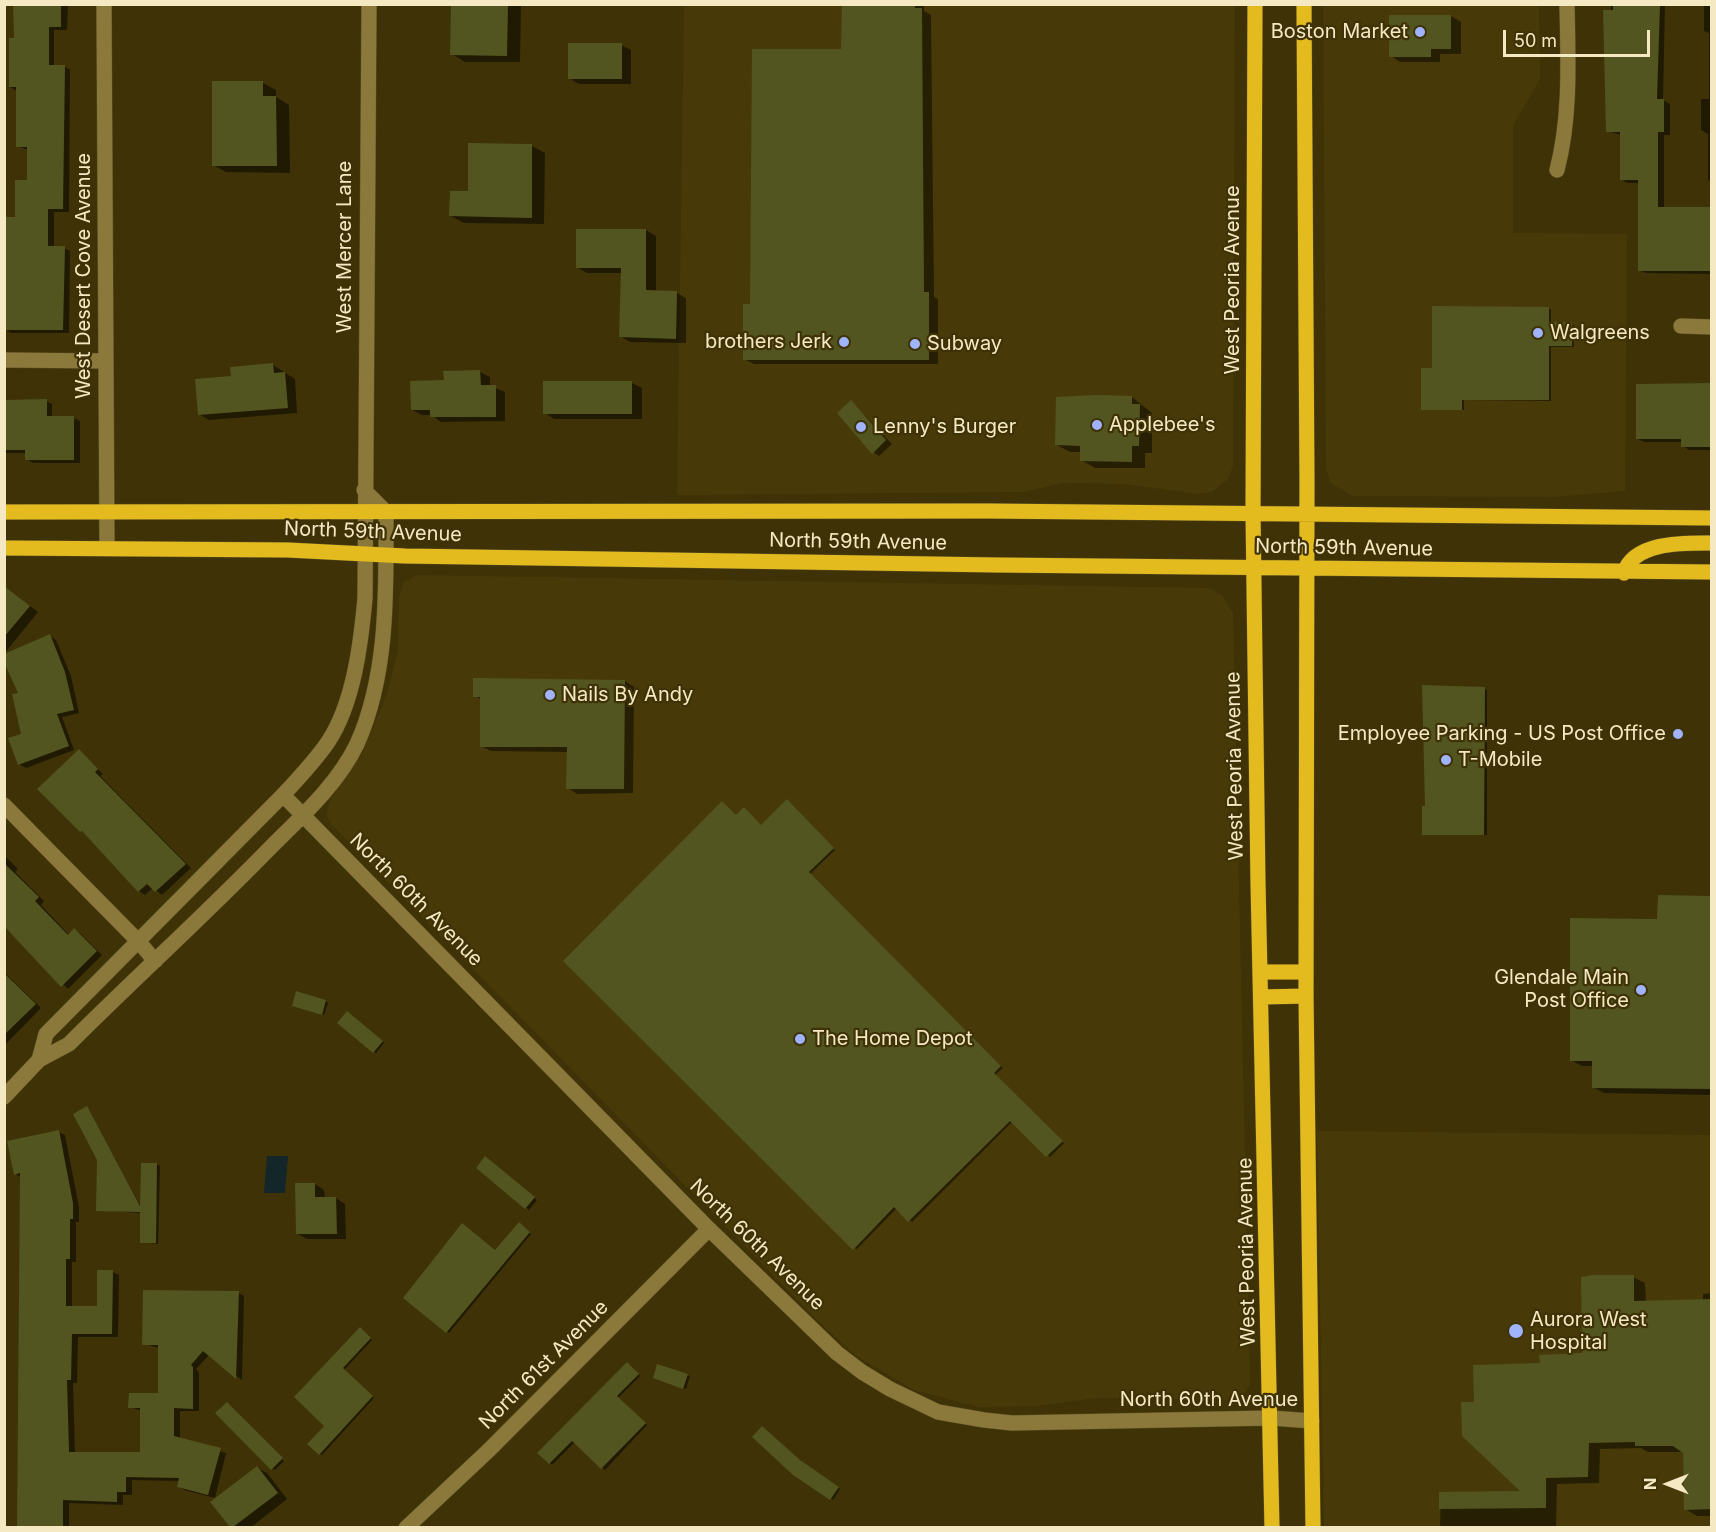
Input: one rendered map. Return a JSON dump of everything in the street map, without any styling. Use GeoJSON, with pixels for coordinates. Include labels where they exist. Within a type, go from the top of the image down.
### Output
{"type":"FeatureCollection","features":[{"type":"Feature","properties":{"kind":"main road","name":"West Peoria Avenue"},"geometry":{"type":"LineString","coordinates":[[1255,4],[1253,513],[1272,1527]]}},
{"type":"Feature","properties":{"kind":"main road"},"geometry":{"type":"LineString","coordinates":[[1304,4],[1307,513],[1306,996],[1313,1527]]}},
{"type":"Feature","properties":{"kind":"main road","name":"North 59th Avenue"},"geometry":{"type":"LineString","coordinates":[[4,512],[1307,513],[1712,518]]}},
{"type":"Feature","properties":{"kind":"main road"},"geometry":{"type":"LineString","coordinates":[[1624,573],[1633,560],[1654,549],[1685,543],[1712,543]]}},
{"type":"Feature","properties":{"kind":"main road","name":"North 59th Avenue"},"geometry":{"type":"LineString","coordinates":[[4,548],[1307,569],[1712,572]]}},
{"type":"Feature","properties":{"kind":"main road"},"geometry":{"type":"LineString","coordinates":[[1261,972],[1306,972]]}},
{"type":"Feature","properties":{"kind":"main road"},"geometry":{"type":"LineString","coordinates":[[1262,997],[1306,996]]}},
{"type":"Feature","properties":{"kind":"street","name":"West Desert Cove Avenue"},"geometry":{"type":"LineString","coordinates":[[104,4],[107,548]]}},
{"type":"Feature","properties":{"kind":"street","name":"West Mercer Lane"},"geometry":{"type":"LineString","coordinates":[[283,795],[316,759],[330,740],[340,718],[359,650],[365,598],[369,4]]}},
{"type":"Feature","properties":{"kind":"street"},"geometry":{"type":"LineString","coordinates":[[1557,170],[1565,140],[1568,106],[1567,4]]}},
{"type":"Feature","properties":{"kind":"street"},"geometry":{"type":"LineString","coordinates":[[1681,326],[1712,327]]}},
{"type":"Feature","properties":{"kind":"street"},"geometry":{"type":"LineString","coordinates":[[4,360],[106,361]]}},
{"type":"Feature","properties":{"kind":"street"},"geometry":{"type":"LineString","coordinates":[[4,1097],[39,1060],[69,1044],[155,962],[303,816],[346,764],[367,719],[377,681],[382,647],[386,512],[364,490]]}},
{"type":"Feature","properties":{"kind":"street"},"geometry":{"type":"LineString","coordinates":[[39,1060],[46,1034],[283,795]]}},
{"type":"Feature","properties":{"kind":"street","name":"North 60th Avenue"},"geometry":{"type":"LineString","coordinates":[[283,795],[709,1229],[837,1353],[890,1389],[938,1412],[1012,1423],[1271,1418],[1312,1422]]}},
{"type":"Feature","properties":{"kind":"street"},"geometry":{"type":"LineString","coordinates":[[4,805],[139,942],[155,962]]}},
{"type":"Feature","properties":{"kind":"street","name":"North 61st Avenue"},"geometry":{"type":"LineString","coordinates":[[406,1527],[489,1450],[709,1229]]}},
{"type":"Feature","properties":{"kind":"shaded area"},"geometry":{"type":"Polygon","coordinates":[[[684,5],[1235,5],[1233,466],[1228,479],[1212,492],[1199,494],[1122,484],[1063,483],[1023,492],[677,495],[684,5]]]}},
{"type":"Feature","properties":{"kind":"shaded area"},"geometry":{"type":"Polygon","coordinates":[[[1323,5],[1539,5],[1540,79],[1513,126],[1513,233],[1627,234],[1625,491],[1554,497],[1352,496],[1331,483],[1326,469],[1323,5]]]}},
{"type":"Feature","properties":{"kind":"shaded area"},"geometry":{"type":"Polygon","coordinates":[[[417,575],[1208,588],[1222,595],[1233,613],[1250,1385],[1242,1396],[1230,1400],[1096,1398],[1036,1406],[979,1407],[914,1390],[855,1355],[815,1318],[332,825],[326,815],[331,798],[362,754],[387,694],[398,649],[399,596],[404,582],[417,575]]]}},
{"type":"Feature","properties":{"kind":"shaded area","name":"Aurora West Hospital"},"geometry":{"type":"Polygon","coordinates":[[[1317,1131],[1711,1135],[1711,1527],[1324,1527],[1317,1131]]]}},
{"type":"Feature","properties":{"kind":"water"},"geometry":{"type":"Polygon","coordinates":[[[267,1156],[288,1156],[285,1193],[264,1193],[267,1156]]]}},
{"type":"Feature","properties":{"kind":"building"},"geometry":{"type":"Polygon","coordinates":[[[13,4],[61,4],[61,27],[49,27],[49,65],[65,65],[63,209],[48,209],[48,246],[65,246],[63,330],[4,330],[4,217],[15,217],[15,180],[27,180],[27,147],[16,147],[16,87],[9,87],[9,38],[14,38],[13,4]]]}},
{"type":"Feature","properties":{"kind":"building"},"geometry":{"type":"Polygon","coordinates":[[[451,4],[508,4],[507,56],[450,55],[451,4]]]}},
{"type":"Feature","properties":{"kind":"building"},"geometry":{"type":"Polygon","coordinates":[[[842,4],[915,4],[915,8],[922,8],[924,292],[929,292],[929,360],[743,360],[743,304],[750,304],[752,49],[841,49],[842,4]]]}},
{"type":"Feature","properties":{"kind":"building"},"geometry":{"type":"Polygon","coordinates":[[[1613,4],[1660,4],[1657,99],[1664,99],[1664,132],[1658,132],[1658,207],[1712,207],[1712,271],[1638,271],[1638,180],[1620,180],[1620,132],[1606,132],[1603,10],[1613,10],[1613,4]]]}},
{"type":"Feature","properties":{"kind":"building","name":"Boston Market"},"geometry":{"type":"Polygon","coordinates":[[[1389,15],[1451,15],[1451,49],[1431,49],[1431,57],[1389,57],[1389,15]]]}},
{"type":"Feature","properties":{"kind":"building"},"geometry":{"type":"Polygon","coordinates":[[[568,43],[622,43],[622,79],[568,79],[568,43]]]}},
{"type":"Feature","properties":{"kind":"building"},"geometry":{"type":"Polygon","coordinates":[[[212,81],[263,81],[263,96],[276,96],[277,166],[212,166],[212,81]]]}},
{"type":"Feature","properties":{"kind":"building"},"geometry":{"type":"Polygon","coordinates":[[[468,143],[532,144],[532,218],[449,216],[450,191],[468,191],[468,143]]]}},
{"type":"Feature","properties":{"kind":"building"},"geometry":{"type":"Polygon","coordinates":[[[576,229],[646,229],[646,290],[677,291],[676,339],[619,337],[621,268],[576,268],[576,229]]]}},
{"type":"Feature","properties":{"kind":"building","name":"Walgreens"},"geometry":{"type":"Polygon","coordinates":[[[1432,306],[1549,307],[1549,322],[1572,322],[1572,346],[1549,346],[1549,400],[1462,400],[1462,410],[1421,410],[1421,368],[1432,368],[1432,306]]]}},
{"type":"Feature","properties":{"kind":"building"},"geometry":{"type":"Polygon","coordinates":[[[273,363],[274,373],[285,372],[288,408],[198,415],[195,379],[231,376],[230,367],[273,363]]]}},
{"type":"Feature","properties":{"kind":"building"},"geometry":{"type":"Polygon","coordinates":[[[480,370],[481,385],[496,385],[496,417],[430,417],[430,410],[411,410],[410,381],[444,380],[443,371],[480,370]]]}},
{"type":"Feature","properties":{"kind":"building"},"geometry":{"type":"Polygon","coordinates":[[[543,381],[632,381],[632,414],[543,414],[543,381]]]}},
{"type":"Feature","properties":{"kind":"building"},"geometry":{"type":"Polygon","coordinates":[[[1712,383],[1712,447],[1681,447],[1681,439],[1636,439],[1636,384],[1712,383]]]}},
{"type":"Feature","properties":{"kind":"building","name":"Applebee's"},"geometry":{"type":"Polygon","coordinates":[[[1132,396],[1132,404],[1140,404],[1139,446],[1132,446],[1132,462],[1080,461],[1080,446],[1055,445],[1056,397],[1132,396]]]}},
{"type":"Feature","properties":{"kind":"building"},"geometry":{"type":"Polygon","coordinates":[[[47,399],[47,416],[74,416],[74,460],[25,460],[25,450],[4,450],[4,400],[47,399]]]}},
{"type":"Feature","properties":{"kind":"building","name":"Lenny's Burger"},"geometry":{"type":"Polygon","coordinates":[[[851,400],[886,440],[872,454],[837,413],[851,400]]]}},
{"type":"Feature","properties":{"kind":"building"},"geometry":{"type":"Polygon","coordinates":[[[4,586],[30,606],[4,637],[4,586]]]}},
{"type":"Feature","properties":{"kind":"building"},"geometry":{"type":"Polygon","coordinates":[[[50,634],[65,672],[74,710],[57,714],[69,746],[18,765],[8,738],[21,734],[12,694],[18,693],[4,662],[4,654],[50,634]]]}},
{"type":"Feature","properties":{"kind":"building"},"geometry":{"type":"Polygon","coordinates":[[[473,678],[625,680],[624,789],[566,789],[567,747],[480,747],[480,697],[473,697],[473,678]]]}},
{"type":"Feature","properties":{"kind":"building"},"geometry":{"type":"Polygon","coordinates":[[[1422,685],[1485,687],[1484,835],[1422,835],[1422,806],[1425,806],[1422,685]]]}},
{"type":"Feature","properties":{"kind":"building"},"geometry":{"type":"Polygon","coordinates":[[[79,749],[98,769],[95,772],[186,864],[155,892],[147,884],[138,892],[82,831],[80,832],[37,789],[79,749]]]}},
{"type":"Feature","properties":{"kind":"building","name":"The Home Depot"},"geometry":{"type":"Polygon","coordinates":[[[787,799],[834,848],[809,872],[1001,1066],[994,1073],[1063,1141],[1046,1157],[1010,1121],[908,1222],[894,1207],[853,1250],[563,961],[722,801],[736,815],[744,807],[761,825],[787,799]]]}},
{"type":"Feature","properties":{"kind":"building"},"geometry":{"type":"Polygon","coordinates":[[[4,863],[39,897],[35,901],[68,935],[74,928],[97,951],[61,987],[4,926],[4,863]]]}},
{"type":"Feature","properties":{"kind":"building","name":"Glendale Main Post Office"},"geometry":{"type":"Polygon","coordinates":[[[1658,895],[1712,896],[1712,1089],[1592,1088],[1592,1061],[1570,1061],[1570,918],[1657,919],[1658,895]]]}},
{"type":"Feature","properties":{"kind":"building"},"geometry":{"type":"Polygon","coordinates":[[[4,973],[36,1004],[4,1035],[4,973]]]}},
{"type":"Feature","properties":{"kind":"building"},"geometry":{"type":"Polygon","coordinates":[[[296,991],[326,1000],[322,1015],[292,1006],[296,991]]]}},
{"type":"Feature","properties":{"kind":"building"},"geometry":{"type":"Polygon","coordinates":[[[347,1011],[383,1041],[373,1053],[337,1023],[347,1011]]]}},
{"type":"Feature","properties":{"kind":"building"},"geometry":{"type":"Polygon","coordinates":[[[87,1106],[140,1206],[141,1163],[157,1163],[156,1243],[140,1243],[140,1212],[96,1211],[97,1160],[73,1114],[87,1106]]]}},
{"type":"Feature","properties":{"kind":"building"},"geometry":{"type":"Polygon","coordinates":[[[59,1130],[73,1203],[73,1219],[70,1219],[70,1259],[66,1259],[66,1306],[97,1306],[97,1270],[113,1270],[112,1334],[72,1334],[71,1380],[67,1380],[69,1452],[140,1452],[140,1408],[128,1408],[129,1393],[158,1393],[158,1345],[142,1345],[143,1290],[239,1291],[236,1379],[203,1351],[191,1365],[193,1367],[193,1409],[174,1408],[174,1436],[221,1448],[208,1495],[177,1487],[179,1478],[126,1477],[126,1492],[117,1492],[117,1502],[63,1500],[63,1527],[17,1527],[20,1173],[14,1175],[7,1141],[59,1130]]]}},
{"type":"Feature","properties":{"kind":"building"},"geometry":{"type":"Polygon","coordinates":[[[485,1156],[535,1197],[525,1209],[476,1168],[485,1156]]]}},
{"type":"Feature","properties":{"kind":"building"},"geometry":{"type":"Polygon","coordinates":[[[295,1183],[315,1183],[315,1197],[336,1197],[337,1234],[296,1234],[295,1183]]]}},
{"type":"Feature","properties":{"kind":"building"},"geometry":{"type":"Polygon","coordinates":[[[519,1222],[530,1232],[446,1333],[403,1298],[462,1223],[495,1250],[519,1222]]]}},
{"type":"Feature","properties":{"kind":"building"},"geometry":{"type":"Polygon","coordinates":[[[1634,1275],[1634,1301],[1712,1299],[1712,1509],[1684,1510],[1683,1453],[1673,1446],[1635,1446],[1635,1442],[1589,1443],[1588,1477],[1546,1478],[1546,1508],[1439,1509],[1439,1492],[1520,1491],[1462,1436],[1461,1402],[1474,1402],[1473,1365],[1540,1363],[1539,1355],[1582,1353],[1581,1277],[1634,1275]]]}},
{"type":"Feature","properties":{"kind":"building"},"geometry":{"type":"Polygon","coordinates":[[[360,1327],[371,1338],[343,1368],[373,1396],[319,1455],[307,1444],[324,1426],[294,1397],[360,1327]]]}},
{"type":"Feature","properties":{"kind":"building"},"geometry":{"type":"Polygon","coordinates":[[[627,1362],[639,1374],[617,1396],[646,1423],[601,1469],[572,1441],[549,1464],[537,1453],[627,1362]]]}},
{"type":"Feature","properties":{"kind":"building"},"geometry":{"type":"Polygon","coordinates":[[[657,1364],[688,1374],[683,1389],[653,1378],[657,1364]]]}},
{"type":"Feature","properties":{"kind":"building"},"geometry":{"type":"Polygon","coordinates":[[[227,1402],[283,1458],[271,1470],[215,1413],[227,1402]]]}},
{"type":"Feature","properties":{"kind":"building"},"geometry":{"type":"Polygon","coordinates":[[[762,1426],[800,1460],[839,1487],[830,1500],[793,1475],[752,1437],[762,1426]]]}},
{"type":"Feature","properties":{"kind":"building"},"geometry":{"type":"Polygon","coordinates":[[[257,1466],[278,1493],[230,1527],[210,1502],[257,1466]]]}},
{"type":"Feature","properties":{"kind":"place","name":"Boston Market"},"geometry":{"type":"Point","coordinates":[1420,32]}},
{"type":"Feature","properties":{"kind":"place","name":"Walgreens"},"geometry":{"type":"Point","coordinates":[1538,333]}},
{"type":"Feature","properties":{"kind":"place","name":"brothers Jerk"},"geometry":{"type":"Point","coordinates":[844,342]}},
{"type":"Feature","properties":{"kind":"place","name":"Subway"},"geometry":{"type":"Point","coordinates":[915,344]}},
{"type":"Feature","properties":{"kind":"place","name":"Applebee's"},"geometry":{"type":"Point","coordinates":[1097,425]}},
{"type":"Feature","properties":{"kind":"place","name":"Lenny's Burger"},"geometry":{"type":"Point","coordinates":[861,427]}},
{"type":"Feature","properties":{"kind":"place","name":"Nails By Andy"},"geometry":{"type":"Point","coordinates":[550,695]}},
{"type":"Feature","properties":{"kind":"place","name":"Employee Parking - US Post Office"},"geometry":{"type":"Point","coordinates":[1678,734]}},
{"type":"Feature","properties":{"kind":"place","name":"T-Mobile"},"geometry":{"type":"Point","coordinates":[1446,760]}},
{"type":"Feature","properties":{"kind":"place","name":"Glendale Main Post Office"},"geometry":{"type":"Point","coordinates":[1641,990]}},
{"type":"Feature","properties":{"kind":"place","name":"The Home Depot"},"geometry":{"type":"Point","coordinates":[800,1039]}},
{"type":"Feature","properties":{"kind":"place","name":"Aurora West Hospital"},"geometry":{"type":"Point","coordinates":[1516,1331]}}]}
